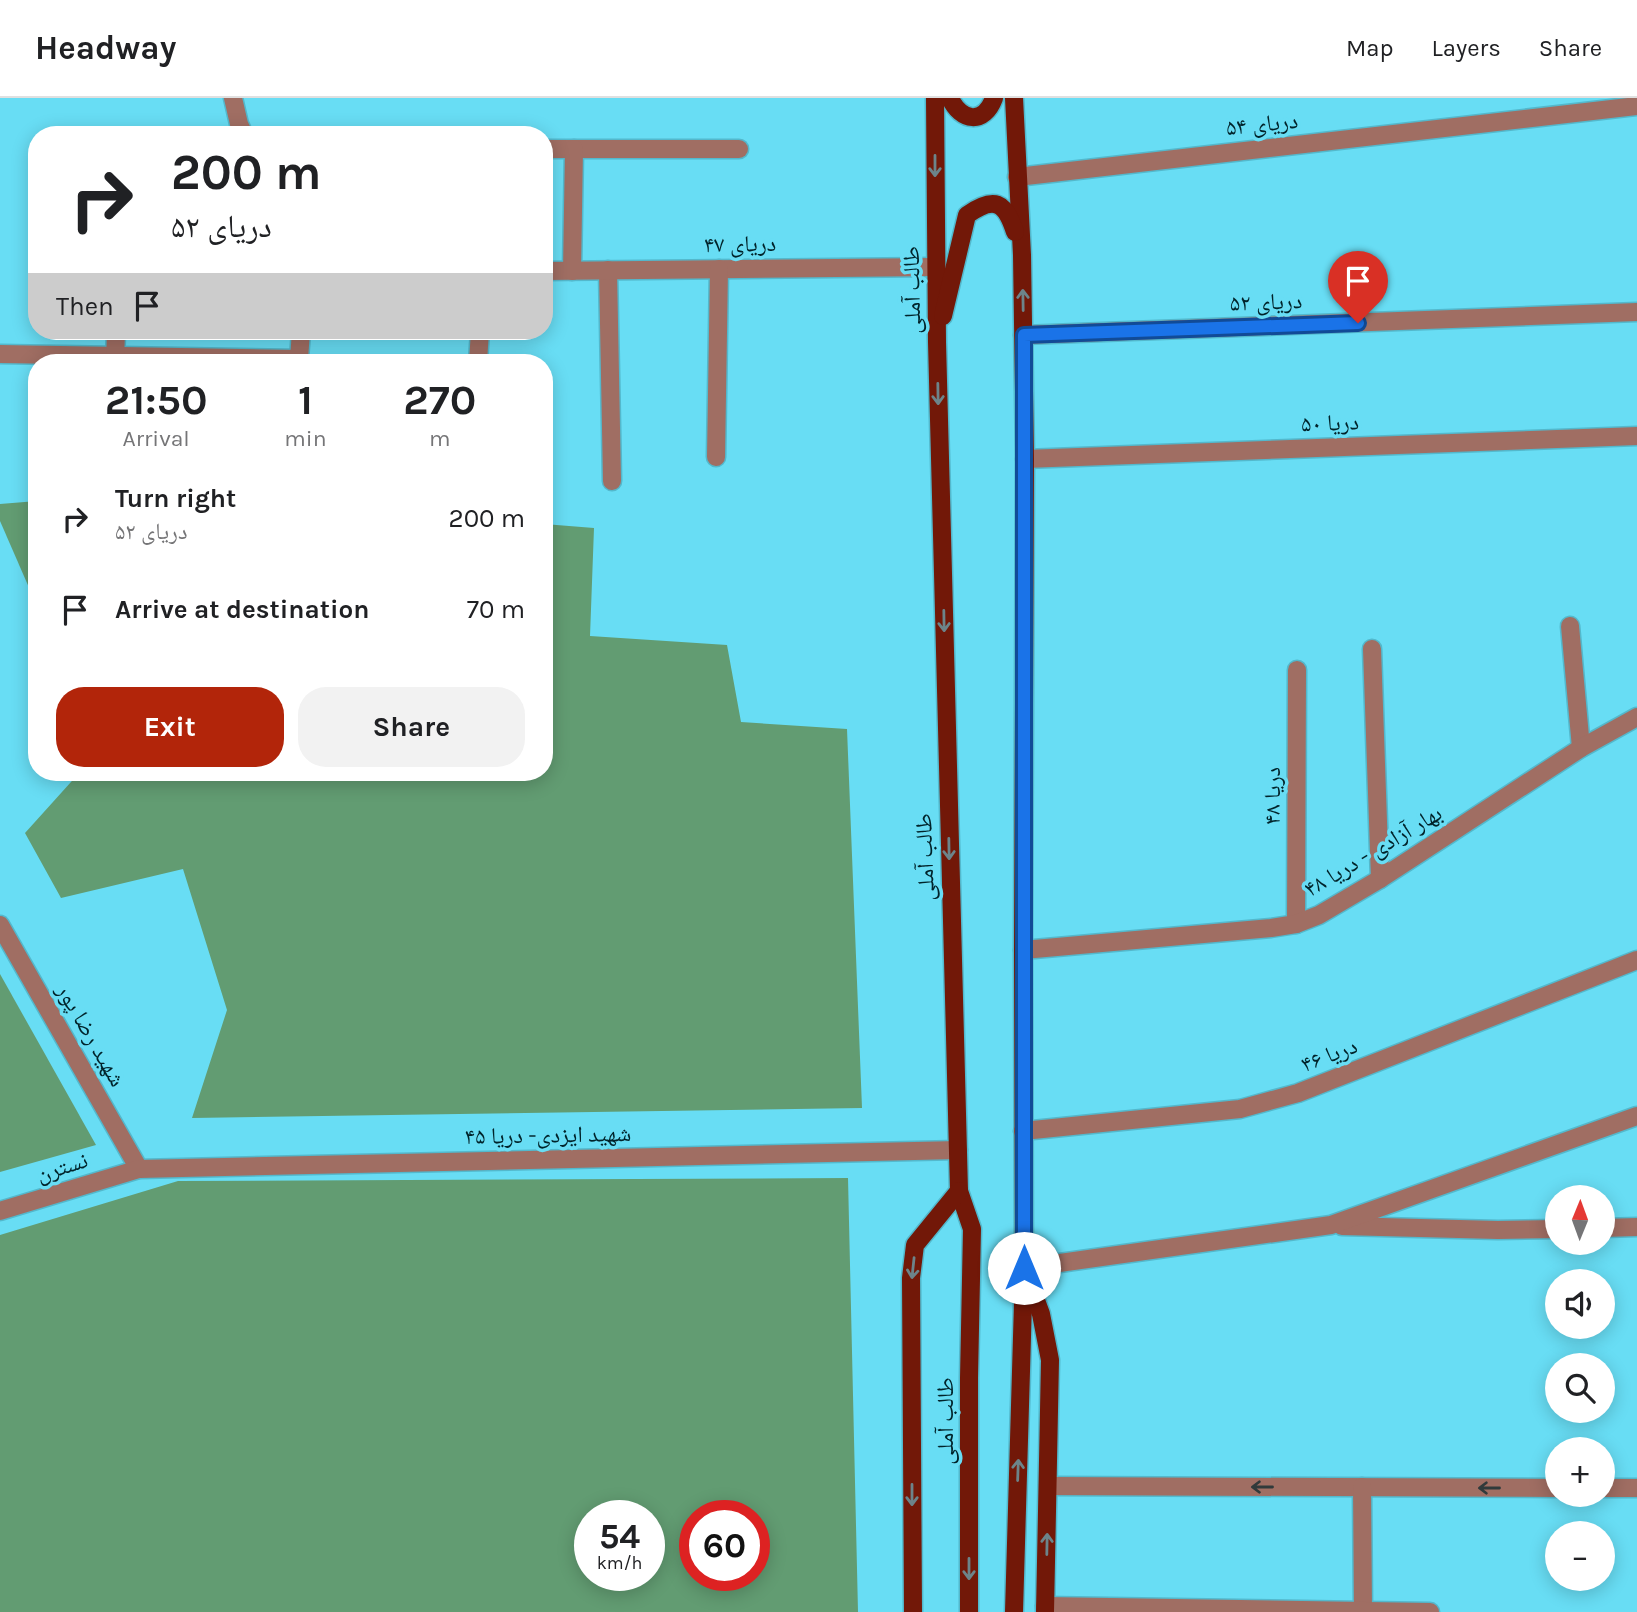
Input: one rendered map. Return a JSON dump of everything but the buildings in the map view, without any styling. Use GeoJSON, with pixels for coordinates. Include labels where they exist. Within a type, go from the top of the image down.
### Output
{"type":"FeatureCollection","features":[{"type":"Feature","properties":{"kind":"main road","name":"طالب آملی"},"geometry":{"type":"LineString","coordinates":[[935,98],[935,267],[959,1191],[972,1229],[969,1612]]}},
{"type":"Feature","properties":{"kind":"main road"},"geometry":{"type":"LineString","coordinates":[[950,98],[954,108],[972,117],[983,116],[995,98]]}},
{"type":"Feature","properties":{"kind":"main road"},"geometry":{"type":"LineString","coordinates":[[1014,98],[1022,255],[1025,459],[1024,1268],[1014,1612]]}},
{"type":"Feature","properties":{"kind":"main road"},"geometry":{"type":"LineString","coordinates":[[937,342],[967,215],[979,207],[993,203],[1001,206],[1007,211],[1022,255]]}},
{"type":"Feature","properties":{"kind":"main road"},"geometry":{"type":"LineString","coordinates":[[913,1612],[911,1278],[915,1245],[959,1191]]}},
{"type":"Feature","properties":{"kind":"main road"},"geometry":{"type":"LineString","coordinates":[[1024,1268],[1041,1314],[1050,1360],[1045,1609]]}},
{"type":"Feature","properties":{"kind":"street"},"geometry":{"type":"LineString","coordinates":[[233,98],[240,126]]}},
{"type":"Feature","properties":{"kind":"street","name":"دریای ۵۴"},"geometry":{"type":"LineString","coordinates":[[1017,177],[1637,106]]}},
{"type":"Feature","properties":{"kind":"street"},"geometry":{"type":"LineString","coordinates":[[553,149],[740,149]]}},
{"type":"Feature","properties":{"kind":"street"},"geometry":{"type":"LineString","coordinates":[[572,271],[574,149]]}},
{"type":"Feature","properties":{"kind":"street","name":"دریای ۴۷"},"geometry":{"type":"LineString","coordinates":[[553,271],[935,267]]}},
{"type":"Feature","properties":{"kind":"street"},"geometry":{"type":"LineString","coordinates":[[716,457],[719,269]]}},
{"type":"Feature","properties":{"kind":"street"},"geometry":{"type":"LineString","coordinates":[[608,270],[612,481]]}},
{"type":"Feature","properties":{"kind":"street","name":"دریای ۵۲"},"geometry":{"type":"LineString","coordinates":[[1024,335],[1637,312]]}},
{"type":"Feature","properties":{"kind":"street"},"geometry":{"type":"LineString","coordinates":[[0,354],[28,355]]}},
{"type":"Feature","properties":{"kind":"street","name":"دریا ۵۰"},"geometry":{"type":"LineString","coordinates":[[1025,459],[1637,436]]}},
{"type":"Feature","properties":{"kind":"street"},"geometry":{"type":"LineString","coordinates":[[1570,626],[1581,748]]}},
{"type":"Feature","properties":{"kind":"street"},"geometry":{"type":"LineString","coordinates":[[1372,649],[1380,879]]}},
{"type":"Feature","properties":{"kind":"street","name":"دریا ۴۸"},"geometry":{"type":"LineString","coordinates":[[1296,924],[1297,670]]}},
{"type":"Feature","properties":{"kind":"street","name":"بهار آزادی - دریا ۴۸"},"geometry":{"type":"LineString","coordinates":[[1023,950],[1296,924],[1319,915],[1380,879],[1581,748],[1637,718]]}},
{"type":"Feature","properties":{"kind":"street","name":"شهید رضا پور"},"geometry":{"type":"LineString","coordinates":[[0,925],[139,1170]]}},
{"type":"Feature","properties":{"kind":"street","name":"دریا ۴۶"},"geometry":{"type":"LineString","coordinates":[[1023,1131],[1240,1109],[1266,1103],[1298,1093],[1637,960]]}},
{"type":"Feature","properties":{"kind":"street"},"geometry":{"type":"LineString","coordinates":[[1331,1226],[1637,1116]]}},
{"type":"Feature","properties":{"kind":"street","name":"شهید ایزدی- دریا ۴۵"},"geometry":{"type":"LineString","coordinates":[[139,1170],[958,1150]]}},
{"type":"Feature","properties":{"kind":"street","name":"نسترن"},"geometry":{"type":"LineString","coordinates":[[0,1211],[139,1170]]}},
{"type":"Feature","properties":{"kind":"street"},"geometry":{"type":"LineString","coordinates":[[1024,1268],[1331,1226],[1545,1229]]}},
{"type":"Feature","properties":{"kind":"street"},"geometry":{"type":"LineString","coordinates":[[1615,1228],[1637,1227]]}},
{"type":"Feature","properties":{"kind":"street"},"geometry":{"type":"LineString","coordinates":[[1048,1486],[1545,1488]]}},
{"type":"Feature","properties":{"kind":"street"},"geometry":{"type":"LineString","coordinates":[[1362,1487],[1363,1611]]}},
{"type":"Feature","properties":{"kind":"street"},"geometry":{"type":"LineString","coordinates":[[1615,1488],[1637,1488]]}},
{"type":"Feature","properties":{"kind":"street"},"geometry":{"type":"LineString","coordinates":[[1045,1609],[1430,1612]]}},
{"type":"Feature","properties":{"kind":"green space"},"geometry":{"type":"Polygon","coordinates":[[[28,502],[28,585],[0,521],[0,504],[28,502]]]}},
{"type":"Feature","properties":{"kind":"green space"},"geometry":{"type":"Polygon","coordinates":[[[553,525],[594,528],[590,636],[727,645],[741,722],[847,729],[862,1108],[192,1118],[227,1010],[183,869],[61,898],[25,833],[72,781],[553,781],[553,525]]]}},
{"type":"Feature","properties":{"kind":"green space"},"geometry":{"type":"Polygon","coordinates":[[[0,974],[96,1145],[0,1172],[0,974]]]}},
{"type":"Feature","properties":{"kind":"green space"},"geometry":{"type":"Polygon","coordinates":[[[848,1178],[858,1612],[0,1612],[0,1235],[178,1181],[848,1178]]]}},
{"type":"Feature","properties":{"kind":"route"},"geometry":{"type":"LineString","coordinates":[[1024,1268],[1024,335],[1358,323]]}}]}
